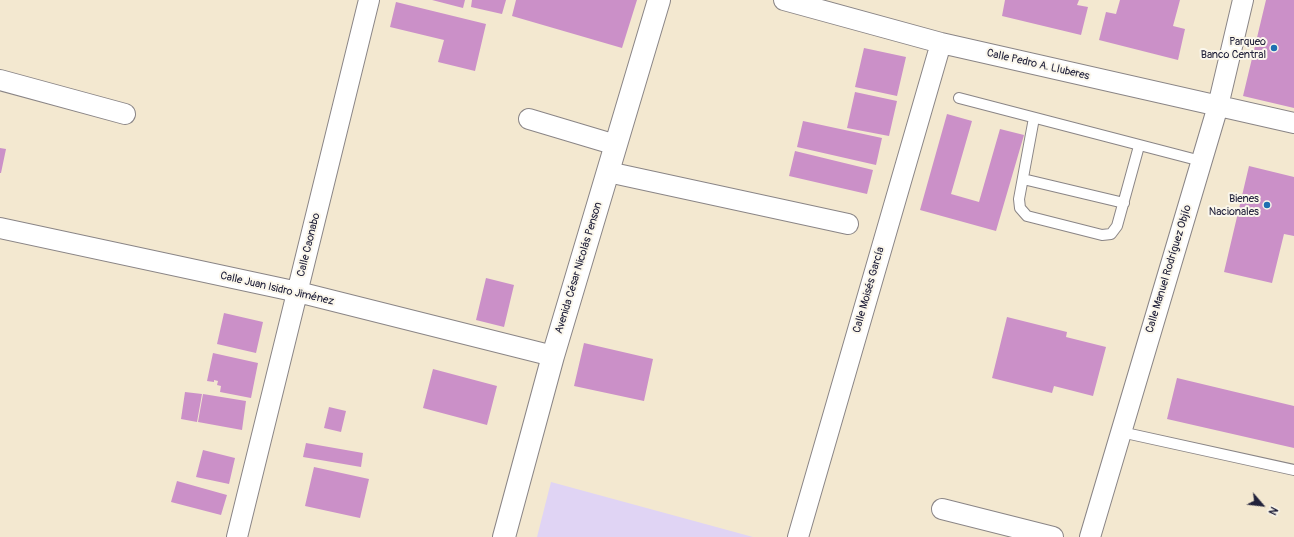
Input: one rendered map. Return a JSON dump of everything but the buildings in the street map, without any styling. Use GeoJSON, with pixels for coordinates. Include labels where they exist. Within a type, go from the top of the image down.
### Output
{"type":"FeatureCollection","features":[{"type":"Feature","properties":{"kind":"main road","name":"Avenida César Nicolás Penson"},"geometry":{"type":"LineString","coordinates":[[504,537],[553,356],[659,0]]}},
{"type":"Feature","properties":{"kind":"street","name":"Calle Caonabo"},"geometry":{"type":"LineString","coordinates":[[237,537],[369,0]]}},
{"type":"Feature","properties":{"kind":"street","name":"Calle Pedro A. Lluberes"},"geometry":{"type":"LineString","coordinates":[[784,0],[941,43],[1294,123]]}},
{"type":"Feature","properties":{"kind":"street","name":"Calle Manuel Rodríguez Objío"},"geometry":{"type":"LineString","coordinates":[[1090,537],[1218,106],[1243,0]]}},
{"type":"Feature","properties":{"kind":"street","name":"Calle Moisés García"},"geometry":{"type":"LineString","coordinates":[[798,537],[941,43]]}},
{"type":"Feature","properties":{"kind":"street"},"geometry":{"type":"LineString","coordinates":[[0,80],[125,114]]}},
{"type":"Feature","properties":{"kind":"street"},"geometry":{"type":"LineString","coordinates":[[530,119],[616,145]]}},
{"type":"Feature","properties":{"kind":"street"},"geometry":{"type":"LineString","coordinates":[[608,172],[848,224]]}},
{"type":"Feature","properties":{"kind":"street","name":"Calle Juan Isidro Jiménez"},"geometry":{"type":"LineString","coordinates":[[0,228],[298,292],[553,356]]}},
{"type":"Feature","properties":{"kind":"street"},"geometry":{"type":"LineString","coordinates":[[942,509],[1054,537]]}},
{"type":"Feature","properties":{"kind":"lane"},"geometry":{"type":"LineString","coordinates":[[959,98],[1202,162]]}},
{"type":"Feature","properties":{"kind":"lane"},"geometry":{"type":"LineString","coordinates":[[1034,118],[1019,199],[1020,208],[1027,216],[1102,235],[1111,234],[1117,226],[1139,146]]}},
{"type":"Feature","properties":{"kind":"lane"},"geometry":{"type":"LineString","coordinates":[[1023,179],[1124,203]]}},
{"type":"Feature","properties":{"kind":"lane"},"geometry":{"type":"LineString","coordinates":[[1121,432],[1294,470]]}},
{"type":"Feature","properties":{"kind":"shaded area"},"geometry":{"type":"Polygon","coordinates":[[[551,482],[753,537],[537,537],[551,482]]]}},
{"type":"Feature","properties":{"kind":"place","name":"Parqueo Banco Central"},"geometry":{"type":"Point","coordinates":[1274,48]}},
{"type":"Feature","properties":{"kind":"place","name":"Bienes Nacionales"},"geometry":{"type":"Point","coordinates":[1267,205]}}]}
